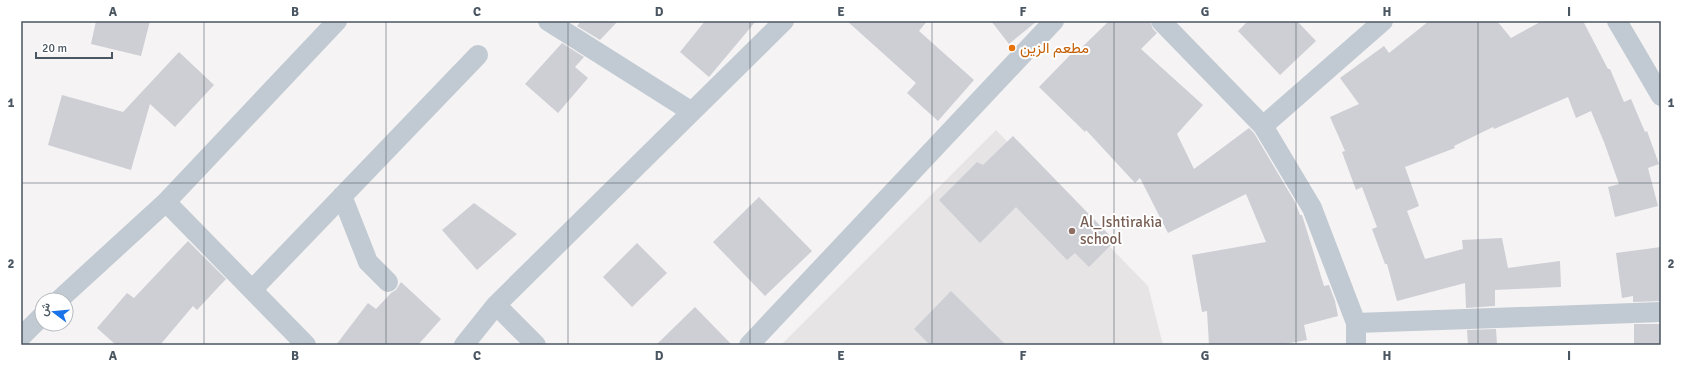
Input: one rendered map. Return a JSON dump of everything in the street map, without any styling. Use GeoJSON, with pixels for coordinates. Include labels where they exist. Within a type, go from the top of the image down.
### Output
{"type":"FeatureCollection","features":[{"type":"Feature","properties":{"kind":"street"},"geometry":{"type":"LineString","coordinates":[[68,292],[166,202],[337,21]]}},
{"type":"Feature","properties":{"kind":"street"},"geometry":{"type":"LineString","coordinates":[[548,21],[692,112]]}},
{"type":"Feature","properties":{"kind":"street"},"geometry":{"type":"LineString","coordinates":[[464,345],[496,305],[784,21]]}},
{"type":"Feature","properties":{"kind":"street"},"geometry":{"type":"LineString","coordinates":[[749,345],[1054,21]]}},
{"type":"Feature","properties":{"kind":"street"},"geometry":{"type":"LineString","coordinates":[[1161,21],[1263,126],[1312,208],[1356,323],[1356,345]]}},
{"type":"Feature","properties":{"kind":"street"},"geometry":{"type":"LineString","coordinates":[[1263,126],[1383,21]]}},
{"type":"Feature","properties":{"kind":"street"},"geometry":{"type":"LineString","coordinates":[[1617,21],[1661,96]]}},
{"type":"Feature","properties":{"kind":"street"},"geometry":{"type":"LineString","coordinates":[[252,290],[478,55]]}},
{"type":"Feature","properties":{"kind":"street"},"geometry":{"type":"LineString","coordinates":[[342,196],[368,262],[388,282]]}},
{"type":"Feature","properties":{"kind":"street"},"geometry":{"type":"LineString","coordinates":[[166,202],[252,290],[294,341]]}},
{"type":"Feature","properties":{"kind":"street"},"geometry":{"type":"LineString","coordinates":[[496,305],[536,345]]}},
{"type":"Feature","properties":{"kind":"street"},"geometry":{"type":"LineString","coordinates":[[1356,323],[1661,312]]}},
{"type":"Feature","properties":{"kind":"street"},"geometry":{"type":"LineString","coordinates":[[21,337],[34,324]]}},
{"type":"Feature","properties":{"kind":"shaded area"},"geometry":{"type":"Polygon","coordinates":[[[996,130],[1148,286],[1163,345],[781,345],[996,130]]]}},
{"type":"Feature","properties":{"kind":"building"},"geometry":{"type":"Polygon","coordinates":[[[96,21],[150,21],[141,56],[91,44],[96,21]]]}},
{"type":"Feature","properties":{"kind":"building"},"geometry":{"type":"Polygon","coordinates":[[[581,21],[618,21],[600,40],[577,26],[581,21]]]}},
{"type":"Feature","properties":{"kind":"building"},"geometry":{"type":"Polygon","coordinates":[[[705,21],[756,21],[709,77],[680,52],[705,21]]]}},
{"type":"Feature","properties":{"kind":"building"},"geometry":{"type":"Polygon","coordinates":[[[847,21],[927,21],[919,31],[974,80],[938,121],[907,93],[916,83],[847,21]]]}},
{"type":"Feature","properties":{"kind":"building"},"geometry":{"type":"Polygon","coordinates":[[[991,21],[1037,21],[1009,44],[991,21]]]}},
{"type":"Feature","properties":{"kind":"building"},"geometry":{"type":"Polygon","coordinates":[[[1109,21],[1150,21],[1153,29],[1157,33],[1141,49],[1203,105],[1177,134],[1194,169],[1249,128],[1254,133],[1295,202],[1300,215],[1302,215],[1324,286],[1329,285],[1335,301],[1338,316],[1304,325],[1307,340],[1279,345],[1209,345],[1207,311],[1202,312],[1192,255],[1266,242],[1246,194],[1168,233],[1140,178],[1135,183],[1086,130],[1085,132],[1039,87],[1074,51],[1076,53],[1109,21]]]}},
{"type":"Feature","properties":{"kind":"building"},"geometry":{"type":"Polygon","coordinates":[[[1248,21],[1297,21],[1316,41],[1280,75],[1238,31],[1248,21]]]}},
{"type":"Feature","properties":{"kind":"building"},"geometry":{"type":"Polygon","coordinates":[[[1429,21],[1497,21],[1511,38],[1542,21],[1583,21],[1608,69],[1610,69],[1624,102],[1631,99],[1645,132],[1647,131],[1659,164],[1648,168],[1658,206],[1615,217],[1608,187],[1619,184],[1604,142],[1591,111],[1576,118],[1568,97],[1494,129],[1493,127],[1454,146],[1455,148],[1405,167],[1419,206],[1407,211],[1425,259],[1463,249],[1462,240],[1502,238],[1508,268],[1560,261],[1561,287],[1495,290],[1495,306],[1466,308],[1465,283],[1397,301],[1387,264],[1385,264],[1372,229],[1377,227],[1362,187],[1356,190],[1342,152],[1345,151],[1330,117],[1359,104],[1340,78],[1384,46],[1389,53],[1429,21]]]}},
{"type":"Feature","properties":{"kind":"building"},"geometry":{"type":"Polygon","coordinates":[[[562,43],[584,57],[575,67],[588,78],[558,113],[525,84],[562,43]]]}},
{"type":"Feature","properties":{"kind":"building"},"geometry":{"type":"Polygon","coordinates":[[[179,52],[214,85],[175,127],[150,104],[131,170],[48,145],[62,95],[123,112],[179,52]]]}},
{"type":"Feature","properties":{"kind":"building"},"geometry":{"type":"Polygon","coordinates":[[[1013,136],[1115,241],[1089,267],[1075,253],[1067,260],[1016,207],[980,243],[939,200],[977,162],[983,165],[1013,136]]]}},
{"type":"Feature","properties":{"kind":"building"},"geometry":{"type":"Polygon","coordinates":[[[759,197],[812,251],[765,296],[713,242],[759,197]]]}},
{"type":"Feature","properties":{"kind":"building"},"geometry":{"type":"Polygon","coordinates":[[[474,203],[517,234],[477,270],[442,230],[474,203]]]}},
{"type":"Feature","properties":{"kind":"building"},"geometry":{"type":"Polygon","coordinates":[[[188,241],[226,279],[197,310],[193,306],[160,345],[116,345],[97,328],[127,293],[134,298],[188,241]]]}},
{"type":"Feature","properties":{"kind":"building"},"geometry":{"type":"Polygon","coordinates":[[[637,243],[667,273],[632,307],[603,277],[637,243]]]}},
{"type":"Feature","properties":{"kind":"building"},"geometry":{"type":"Polygon","coordinates":[[[1661,247],[1661,301],[1633,302],[1633,296],[1622,298],[1616,253],[1661,247]]]}},
{"type":"Feature","properties":{"kind":"building"},"geometry":{"type":"Polygon","coordinates":[[[401,282],[441,319],[418,345],[336,345],[368,303],[376,309],[391,293],[396,290],[401,282]]]}},
{"type":"Feature","properties":{"kind":"building"},"geometry":{"type":"Polygon","coordinates":[[[951,291],[1006,345],[930,345],[914,329],[951,291]]]}},
{"type":"Feature","properties":{"kind":"building"},"geometry":{"type":"Polygon","coordinates":[[[695,307],[732,345],[656,345],[695,307]]]}},
{"type":"Feature","properties":{"kind":"building"},"geometry":{"type":"Polygon","coordinates":[[[1634,324],[1661,324],[1661,345],[1634,345],[1634,324]]]}},
{"type":"Feature","properties":{"kind":"building"},"geometry":{"type":"Polygon","coordinates":[[[1496,329],[1497,345],[1468,345],[1467,330],[1496,329]]]}},
{"type":"Feature","properties":{"kind":"place","name":"مطعم الزين"},"geometry":{"type":"Point","coordinates":[1012,48]}},
{"type":"Feature","properties":{"kind":"place","name":"Al_Ishtirakia school"},"geometry":{"type":"Point","coordinates":[1072,231]}}]}
